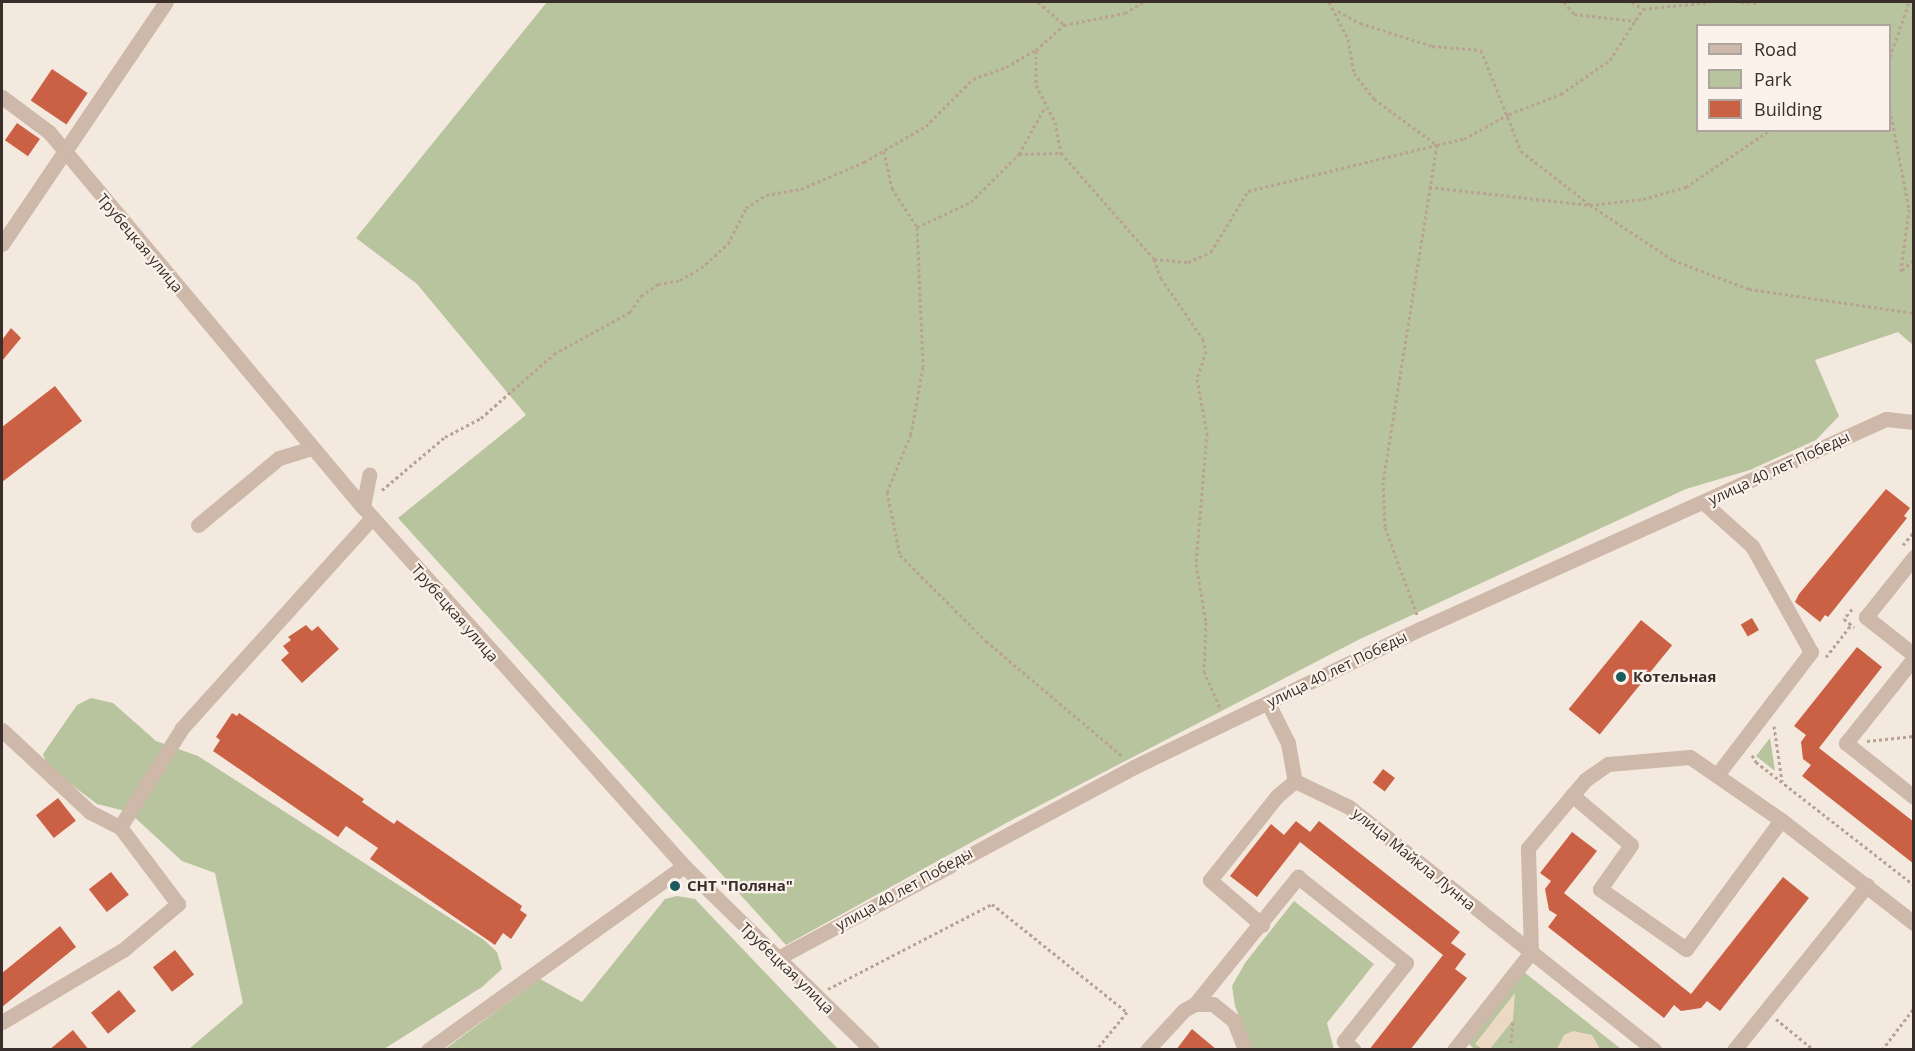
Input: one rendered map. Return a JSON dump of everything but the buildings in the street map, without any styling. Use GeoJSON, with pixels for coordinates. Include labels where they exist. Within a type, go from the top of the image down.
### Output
{"type":"FeatureCollection","features":[{"type":"Feature","properties":{"kind":"street"},"geometry":{"type":"LineString","coordinates":[[2,244],[166,2]]}},
{"type":"Feature","properties":{"kind":"street","name":"Трубецкая улица"},"geometry":{"type":"LineString","coordinates":[[2,97],[42,124],[368,513],[684,866],[872,1050]]}},
{"type":"Feature","properties":{"kind":"street","name":"улица 40 лет Победы"},"geometry":{"type":"LineString","coordinates":[[776,958],[1134,767],[1422,628],[1704,503],[1886,419],[1914,422]]}},
{"type":"Feature","properties":{"kind":"street"},"geometry":{"type":"LineString","coordinates":[[198,525],[279,458],[312,448]]}},
{"type":"Feature","properties":{"kind":"street"},"geometry":{"type":"LineString","coordinates":[[120,827],[182,728],[368,513],[369,475]]}},
{"type":"Feature","properties":{"kind":"street"},"geometry":{"type":"LineString","coordinates":[[1704,503],[1752,546],[1811,652],[1717,775]]}},
{"type":"Feature","properties":{"kind":"street"},"geometry":{"type":"LineString","coordinates":[[1914,557],[1866,617],[1914,656],[1846,743],[1914,797]]}},
{"type":"Feature","properties":{"kind":"street"},"geometry":{"type":"LineString","coordinates":[[1262,926],[1210,880],[1277,796],[1295,781],[1288,743],[1268,703]]}},
{"type":"Feature","properties":{"kind":"street"},"geometry":{"type":"LineString","coordinates":[[2,730],[90,812],[120,827],[178,904],[123,950],[2,1022]]}},
{"type":"Feature","properties":{"kind":"street"},"geometry":{"type":"LineString","coordinates":[[1459,1048],[1531,952],[1528,848],[1585,780],[1608,764],[1690,757],[1781,820],[1914,923]]}},
{"type":"Feature","properties":{"kind":"street","name":"улица Майкла Лунна"},"geometry":{"type":"LineString","coordinates":[[1295,781],[1349,807],[1654,1050]]}},
{"type":"Feature","properties":{"kind":"street"},"geometry":{"type":"LineString","coordinates":[[1572,795],[1631,845],[1600,889],[1686,949],[1781,820]]}},
{"type":"Feature","properties":{"kind":"street"},"geometry":{"type":"LineString","coordinates":[[428,1050],[684,866]]}},
{"type":"Feature","properties":{"kind":"street"},"geometry":{"type":"LineString","coordinates":[[1147,1050],[1184,1010],[1195,1004],[1262,926],[1298,877],[1406,963],[1344,1041],[1354,1050]]}},
{"type":"Feature","properties":{"kind":"street"},"geometry":{"type":"LineString","coordinates":[[1734,1050],[1867,885]]}},
{"type":"Feature","properties":{"kind":"street"},"geometry":{"type":"LineString","coordinates":[[1195,1004],[1213,1004],[1234,1021],[1245,1050]]}},
{"type":"Feature","properties":{"kind":"path"},"geometry":{"type":"LineString","coordinates":[[1038,2],[1064,25]]}},
{"type":"Feature","properties":{"kind":"path"},"geometry":{"type":"LineString","coordinates":[[368,513],[446,438],[481,418],[554,354],[630,312],[641,296],[658,284],[680,280],[701,268],[728,244],[746,208],[766,195],[801,189],[884,150],[926,126],[973,79],[1006,68],[1036,50],[1064,25],[1125,13],[1144,2]]}},
{"type":"Feature","properties":{"kind":"path"},"geometry":{"type":"LineString","coordinates":[[1329,2],[1338,11],[1360,23],[1432,46],[1481,50],[1509,114],[1521,151],[1590,205],[1673,260],[1749,289],[1914,313]]}},
{"type":"Feature","properties":{"kind":"path"},"geometry":{"type":"LineString","coordinates":[[1564,2],[1574,14],[1636,21]]}},
{"type":"Feature","properties":{"kind":"path"},"geometry":{"type":"LineString","coordinates":[[1632,2],[1643,9],[1710,2]]}},
{"type":"Feature","properties":{"kind":"path"},"geometry":{"type":"LineString","coordinates":[[1740,2],[1758,3]]}},
{"type":"Feature","properties":{"kind":"path"},"geometry":{"type":"LineString","coordinates":[[1891,54],[1909,2]]}},
{"type":"Feature","properties":{"kind":"path"},"geometry":{"type":"LineString","coordinates":[[1154,259],[1188,262],[1211,252],[1248,191],[1464,140],[1509,114],[1561,94],[1610,60],[1643,9]]}},
{"type":"Feature","properties":{"kind":"path"},"geometry":{"type":"LineString","coordinates":[[1338,11],[1348,39],[1354,73],[1374,99],[1437,145]]}},
{"type":"Feature","properties":{"kind":"path"},"geometry":{"type":"LineString","coordinates":[[1036,50],[1036,85],[1054,122],[1060,153],[1154,259],[1161,278],[1203,339],[1206,351],[1197,379],[1207,433],[1196,564],[1206,621],[1204,671],[1225,724]]}},
{"type":"Feature","properties":{"kind":"path"},"geometry":{"type":"LineString","coordinates":[[917,227],[971,202],[1019,154],[1045,107]]}},
{"type":"Feature","properties":{"kind":"path"},"geometry":{"type":"LineString","coordinates":[[1891,115],[1909,209],[1900,271],[1914,260]]}},
{"type":"Feature","properties":{"kind":"path"},"geometry":{"type":"LineString","coordinates":[[1429,187],[1590,205],[1643,199],[1686,187],[1767,132]]}},
{"type":"Feature","properties":{"kind":"path"},"geometry":{"type":"LineString","coordinates":[[1422,628],[1385,527],[1383,482],[1437,145]]}},
{"type":"Feature","properties":{"kind":"path"},"geometry":{"type":"LineString","coordinates":[[884,150],[892,188],[917,227],[923,367],[911,434],[887,492],[900,555],[986,641],[1134,767]]}},
{"type":"Feature","properties":{"kind":"path"},"geometry":{"type":"LineString","coordinates":[[1019,154],[1060,153]]}},
{"type":"Feature","properties":{"kind":"path"},"geometry":{"type":"LineString","coordinates":[[1823,661],[1851,625]]}},
{"type":"Feature","properties":{"kind":"path"},"geometry":{"type":"LineString","coordinates":[[1767,733],[1773,724],[1782,783]]}},
{"type":"Feature","properties":{"kind":"path"},"geometry":{"type":"LineString","coordinates":[[1846,743],[1914,736]]}},
{"type":"Feature","properties":{"kind":"path"},"geometry":{"type":"LineString","coordinates":[[1753,751],[1756,762],[1914,885]]}},
{"type":"Feature","properties":{"kind":"path"},"geometry":{"type":"LineString","coordinates":[[821,993],[992,904],[1127,1012],[1096,1050]]}},
{"type":"Feature","properties":{"kind":"path"},"geometry":{"type":"LineString","coordinates":[[1882,1050],[1914,1008]]}},
{"type":"Feature","properties":{"kind":"path"},"geometry":{"type":"LineString","coordinates":[[1765,1011],[1814,1050]]}},
{"type":"Feature","properties":{"kind":"path"},"geometry":{"type":"LineString","coordinates":[[1511,1043],[1513,1020]]}},
{"type":"Feature","properties":{"kind":"green space"},"geometry":{"type":"Polygon","coordinates":[[[547,2],[1913,2],[1913,345],[1898,332],[1815,360],[1839,416],[1816,440],[1750,470],[1686,489],[1360,639],[1008,822],[786,945],[398,518],[526,415],[417,284],[356,238],[547,2]]]}},
{"type":"Feature","properties":{"kind":"green space"},"geometry":{"type":"Polygon","coordinates":[[[91,698],[113,703],[156,741],[198,756],[484,940],[497,952],[502,969],[482,987],[384,1049],[189,1049],[243,1003],[215,873],[182,861],[129,812],[97,804],[47,766],[43,754],[77,705],[91,698]]]}},
{"type":"Feature","properties":{"kind":"green space"},"geometry":{"type":"Polygon","coordinates":[[[1770,738],[1775,771],[1756,756],[1770,738]]]}},
{"type":"Feature","properties":{"kind":"green space"},"geometry":{"type":"Polygon","coordinates":[[[677,896],[695,899],[838,1049],[445,1049],[540,979],[582,1002],[665,899],[677,896]]]}},
{"type":"Feature","properties":{"kind":"green space"},"geometry":{"type":"Polygon","coordinates":[[[1294,901],[1374,964],[1327,1023],[1334,1049],[1252,1049],[1235,1006],[1232,986],[1245,963],[1294,901]]]}},
{"type":"Feature","properties":{"kind":"green space"},"geometry":{"type":"Polygon","coordinates":[[[1524,972],[1621,1049],[1475,1050],[1468,1043],[1524,972]]]}},
{"type":"Feature","properties":{"kind":"shaded area"},"geometry":{"type":"Polygon","coordinates":[[[1515,993],[1513,1020],[1490,1049],[1483,1049],[1475,1044],[1515,993]]]}},
{"type":"Feature","properties":{"kind":"shaded area"},"geometry":{"type":"Polygon","coordinates":[[[1573,1031],[1592,1035],[1600,1049],[1557,1049],[1564,1035],[1573,1031]]]}},
{"type":"Feature","properties":{"kind":"place","name":"Котельная"},"geometry":{"type":"Point","coordinates":[1621,677]}},
{"type":"Feature","properties":{"kind":"place","name":"СНТ \"Поляна\""},"geometry":{"type":"Point","coordinates":[675,886]}}]}
